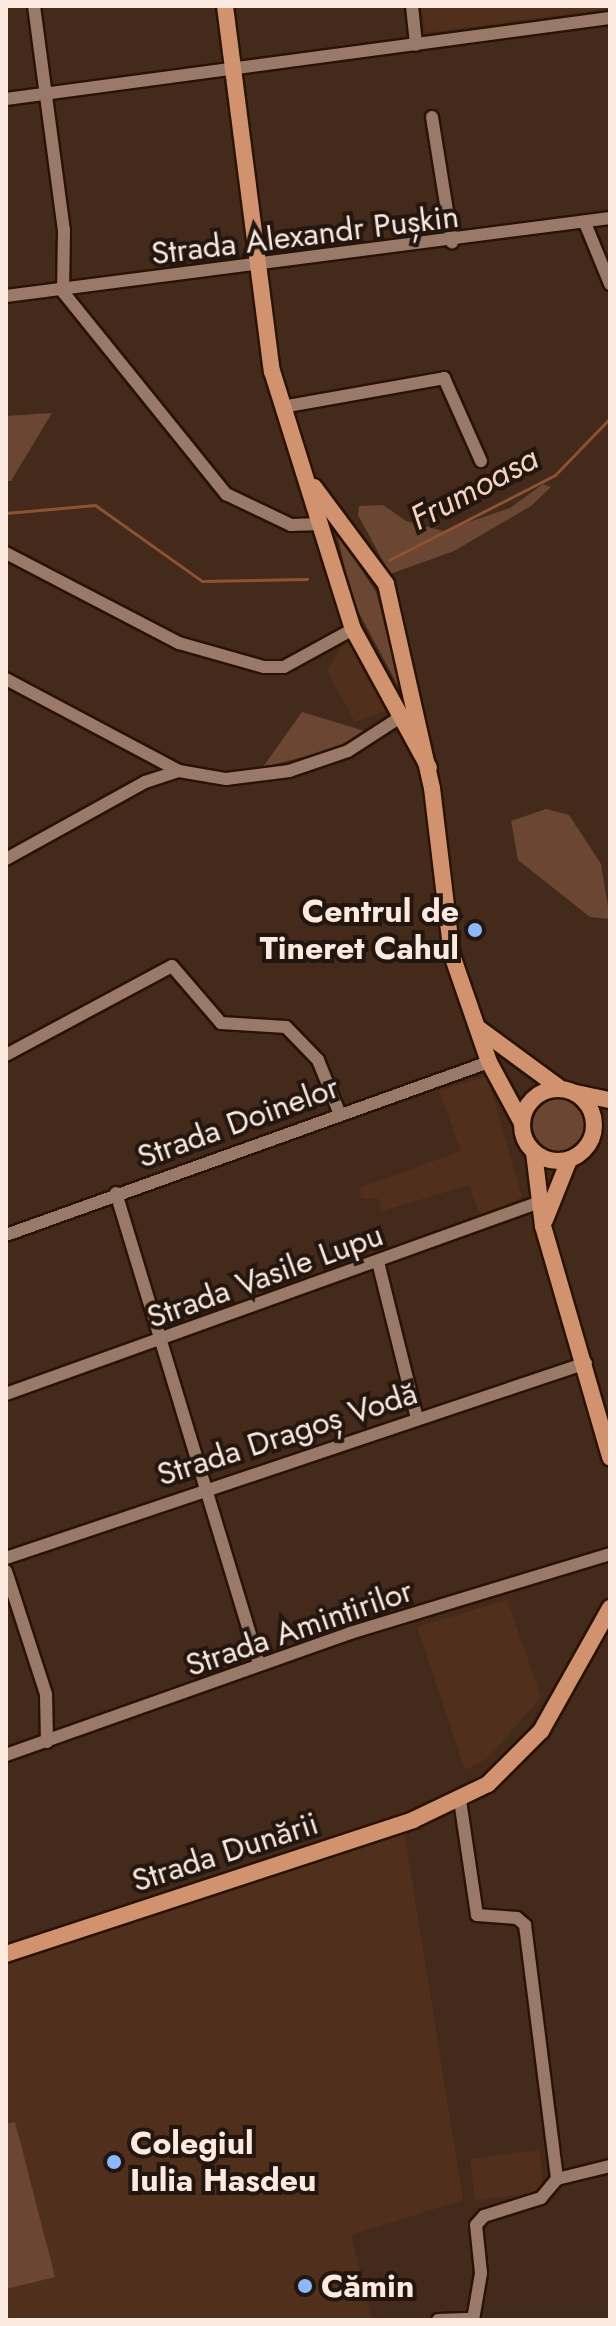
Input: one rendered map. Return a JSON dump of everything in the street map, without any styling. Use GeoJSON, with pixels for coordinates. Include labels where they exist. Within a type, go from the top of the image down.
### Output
{"type":"FeatureCollection","features":[{"type":"Feature","properties":{"kind":"main road"},"geometry":{"type":"LineString","coordinates":[[225,6],[256,268],[282,407],[353,629],[429,768]]}},
{"type":"Feature","properties":{"kind":"main road"},"geometry":{"type":"LineString","coordinates":[[306,476],[384,578],[429,768],[448,935],[474,1024],[489,1062],[534,1152],[543,1226],[586,1363],[610,1457]]}},
{"type":"Feature","properties":{"kind":"main road"},"geometry":{"type":"LineString","coordinates":[[322,530],[342,527]]}},
{"type":"Feature","properties":{"kind":"main road"},"geometry":{"type":"LineString","coordinates":[[388,693],[400,698],[412,687]]}},
{"type":"Feature","properties":{"kind":"main road"},"geometry":{"type":"LineString","coordinates":[[474,1024],[589,1106],[602,1126],[586,1149],[569,1160],[543,1226]]}},
{"type":"Feature","properties":{"kind":"main road"},"geometry":{"type":"LineString","coordinates":[[522,1123],[535,1098],[568,1091],[610,1100]]}},
{"type":"Feature","properties":{"kind":"main road"},"geometry":{"type":"LineString","coordinates":[[534,1152],[569,1160]]}},
{"type":"Feature","properties":{"kind":"main road","name":"Strada Dunării"},"geometry":{"type":"LineString","coordinates":[[6,1954],[460,1800],[522,1756],[610,1608]]}},
{"type":"Feature","properties":{"kind":"street"},"geometry":{"type":"LineString","coordinates":[[34,6],[64,230],[63,292],[226,494],[291,525],[322,530]]}},
{"type":"Feature","properties":{"kind":"street"},"geometry":{"type":"LineString","coordinates":[[412,6],[416,45]]}},
{"type":"Feature","properties":{"kind":"street"},"geometry":{"type":"LineString","coordinates":[[6,99],[610,18]]}},
{"type":"Feature","properties":{"kind":"street"},"geometry":{"type":"LineString","coordinates":[[432,117],[452,242]]}},
{"type":"Feature","properties":{"kind":"street","name":"Strada Alexandr Pușkin"},"geometry":{"type":"LineString","coordinates":[[6,296],[256,268],[610,218]]}},
{"type":"Feature","properties":{"kind":"street"},"geometry":{"type":"LineString","coordinates":[[585,223],[610,284]]}},
{"type":"Feature","properties":{"kind":"street"},"geometry":{"type":"LineString","coordinates":[[282,407],[444,378],[481,461]]}},
{"type":"Feature","properties":{"kind":"street"},"geometry":{"type":"LineString","coordinates":[[6,553],[179,643],[251,665],[284,667],[353,629]]}},
{"type":"Feature","properties":{"kind":"street"},"geometry":{"type":"LineString","coordinates":[[6,679],[179,771],[226,779],[289,771],[348,751],[402,716]]}},
{"type":"Feature","properties":{"kind":"street"},"geometry":{"type":"LineString","coordinates":[[6,859],[100,801],[179,771]]}},
{"type":"Feature","properties":{"kind":"street"},"geometry":{"type":"LineString","coordinates":[[6,1055],[172,966],[221,1023],[286,1027],[318,1060],[339,1112]]}},
{"type":"Feature","properties":{"kind":"street","name":"Strada Doinelor"},"geometry":{"type":"LineString","coordinates":[[6,1235],[339,1112],[489,1062]]}},
{"type":"Feature","properties":{"kind":"street"},"geometry":{"type":"LineString","coordinates":[[116,1193],[259,1664]]}},
{"type":"Feature","properties":{"kind":"street","name":"Strada Vasile Lupu"},"geometry":{"type":"LineString","coordinates":[[6,1394],[161,1341],[540,1202]]}},
{"type":"Feature","properties":{"kind":"street"},"geometry":{"type":"LineString","coordinates":[[378,1262],[417,1419]]}},
{"type":"Feature","properties":{"kind":"street","name":"Strada Dragoș Vodă"},"geometry":{"type":"LineString","coordinates":[[6,1558],[205,1488],[586,1363]]}},
{"type":"Feature","properties":{"kind":"street","name":"Strada Amintirilor"},"geometry":{"type":"LineString","coordinates":[[6,1755],[259,1664],[610,1554]]}},
{"type":"Feature","properties":{"kind":"street"},"geometry":{"type":"LineString","coordinates":[[6,1571],[49,1705],[47,1742]]}},
{"type":"Feature","properties":{"kind":"street"},"geometry":{"type":"LineString","coordinates":[[438,2320],[473,2320],[481,2273],[476,2225],[501,2208],[551,2193],[557,2179],[525,1925],[517,1918],[477,1915],[460,1800]]}},
{"type":"Feature","properties":{"kind":"street"},"geometry":{"type":"LineString","coordinates":[[557,2179],[610,2166]]}},
{"type":"Feature","properties":{"kind":"shaded area"},"geometry":{"type":"Polygon","coordinates":[[[422,6],[605,6],[605,9],[425,33],[422,6]]]}},
{"type":"Feature","properties":{"kind":"shaded area"},"geometry":{"type":"Polygon","coordinates":[[[52,413],[11,481],[6,481],[6,416],[52,413]]]}},
{"type":"Feature","properties":{"kind":"shaded area"},"geometry":{"type":"Polygon","coordinates":[[[543,484],[551,487],[531,506],[454,551],[390,574],[358,515],[359,506],[383,505],[406,521],[443,531],[510,508],[543,484]]]}},
{"type":"Feature","properties":{"kind":"shaded area"},"geometry":{"type":"Polygon","coordinates":[[[337,533],[376,592],[401,691],[352,600],[337,533]]]}},
{"type":"Feature","properties":{"kind":"shaded area"},"geometry":{"type":"Polygon","coordinates":[[[348,637],[388,710],[355,722],[327,671],[348,637]]]}},
{"type":"Feature","properties":{"kind":"shaded area"},"geometry":{"type":"Polygon","coordinates":[[[302,712],[368,732],[344,747],[263,767],[302,712]]]}},
{"type":"Feature","properties":{"kind":"shaded area"},"geometry":{"type":"Polygon","coordinates":[[[546,809],[569,815],[601,864],[610,919],[590,917],[518,860],[511,821],[546,809]]]}},
{"type":"Feature","properties":{"kind":"shaded area"},"geometry":{"type":"Polygon","coordinates":[[[487,1076],[522,1197],[481,1218],[469,1185],[382,1211],[379,1199],[361,1198],[359,1188],[461,1151],[439,1091],[487,1076]]]}},
{"type":"Feature","properties":{"kind":"shaded area"},"geometry":{"type":"Polygon","coordinates":[[[559,1099],[577,1107],[585,1125],[577,1143],[559,1151],[541,1143],[533,1125],[541,1107],[559,1099]]]}},
{"type":"Feature","properties":{"kind":"shaded area"},"geometry":{"type":"Polygon","coordinates":[[[507,1600],[541,1697],[488,1758],[465,1770],[417,1627],[507,1600]]]}},
{"type":"Feature","properties":{"kind":"shaded area"},"geometry":{"type":"Polygon","coordinates":[[[404,1830],[463,2200],[351,2235],[372,2320],[6,2320],[6,1961],[404,1830]]]}},
{"type":"Feature","properties":{"kind":"shaded area"},"geometry":{"type":"Polygon","coordinates":[[[15,2122],[55,2277],[6,2289],[6,2124],[15,2122]]]}},
{"type":"Feature","properties":{"kind":"shaded area"},"geometry":{"type":"Polygon","coordinates":[[[539,2150],[544,2192],[475,2200],[470,2159],[539,2150]]]}},
{"type":"Feature","properties":{"kind":"waterway","name":"Frumoasa"},"geometry":{"type":"LineString","coordinates":[[389,560],[555,475],[610,418]]}},
{"type":"Feature","properties":{"kind":"waterway","name":"Frumoasa"},"geometry":{"type":"LineString","coordinates":[[6,513],[95,505],[202,581],[307,579]]}},
{"type":"Feature","properties":{"kind":"place","name":"Centrul de Tineret Cahul"},"geometry":{"type":"Point","coordinates":[475,930]}},
{"type":"Feature","properties":{"kind":"place","name":"Colegiul Iulia Hasdeu"},"geometry":{"type":"Point","coordinates":[114,2162]}},
{"type":"Feature","properties":{"kind":"place","name":"Cămin"},"geometry":{"type":"Point","coordinates":[305,2286]}}]}
